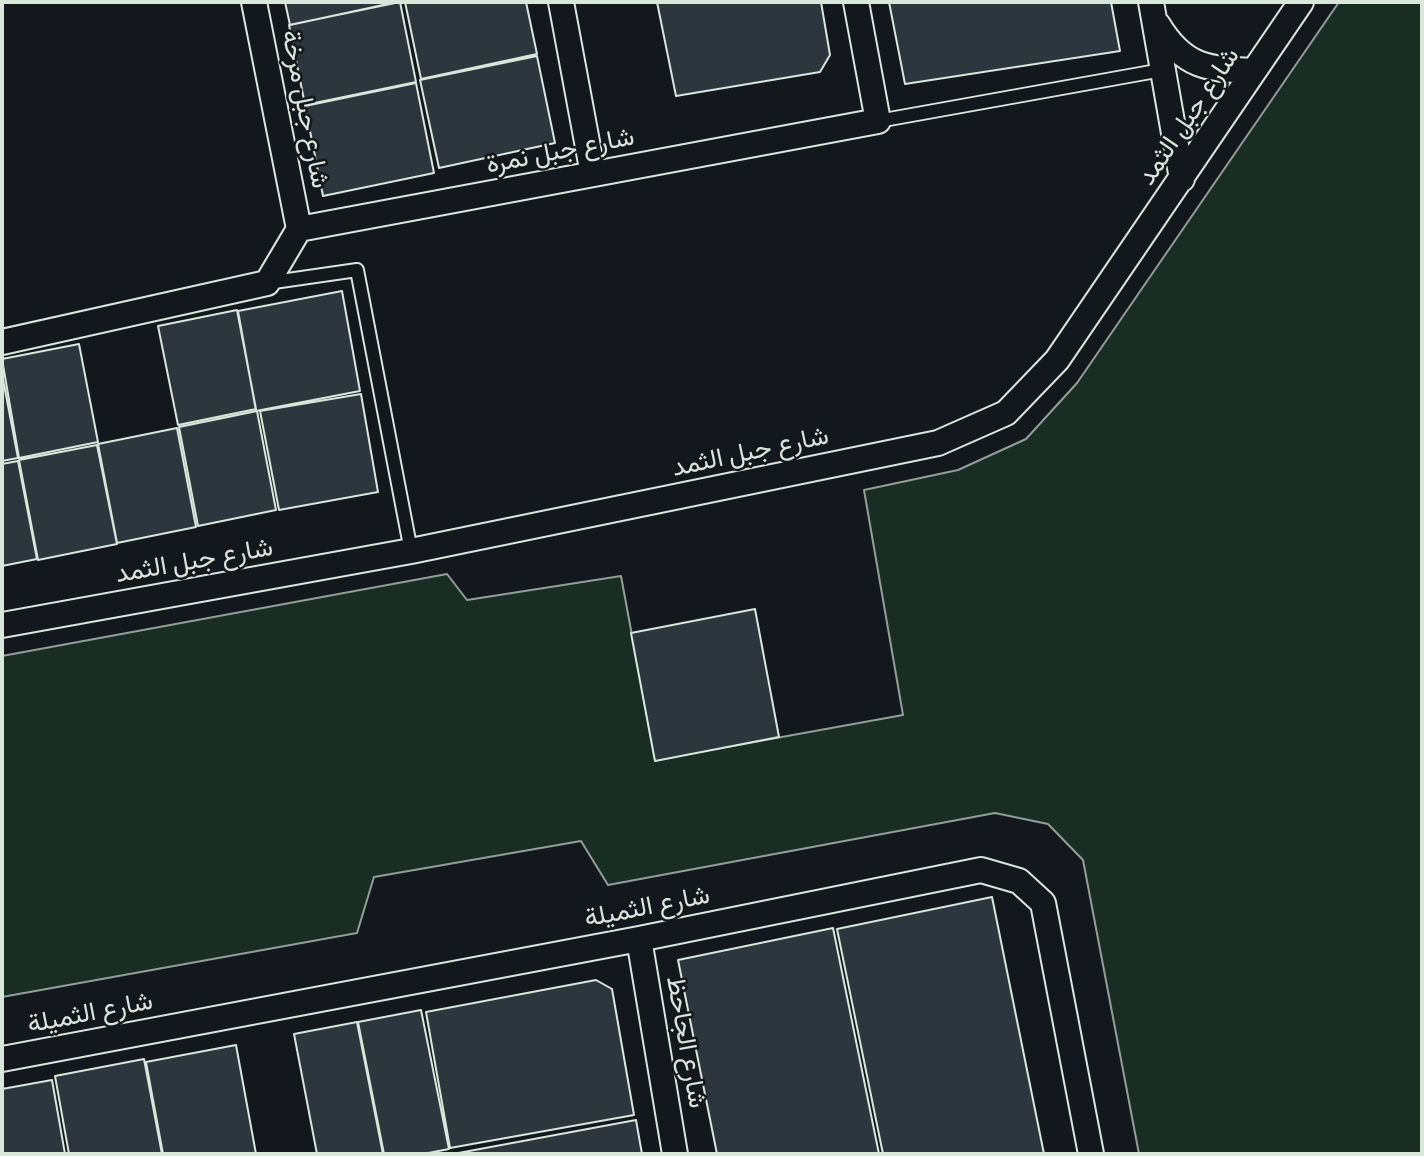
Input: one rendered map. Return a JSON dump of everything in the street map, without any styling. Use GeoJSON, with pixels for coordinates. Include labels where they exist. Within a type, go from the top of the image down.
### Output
{"type":"FeatureCollection","features":[{"type":"Feature","properties":{"kind":"street","name":"شارع جبل مرخة"},"geometry":{"type":"LineString","coordinates":[[254,2],[299,229]]}},
{"type":"Feature","properties":{"kind":"street"},"geometry":{"type":"LineString","coordinates":[[561,2],[593,174]]}},
{"type":"Feature","properties":{"kind":"street"},"geometry":{"type":"LineString","coordinates":[[856,2],[878,121]]}},
{"type":"Feature","properties":{"kind":"street","name":"شارع جبل الثمد"},"geometry":{"type":"LineString","coordinates":[[2,625],[411,551],[938,443],[1006,413],[1057,360],[1301,2]]}},
{"type":"Feature","properties":{"kind":"street"},"geometry":{"type":"LineString","coordinates":[[1152,10],[1172,48],[1209,69],[1254,71]]}},
{"type":"Feature","properties":{"kind":"street"},"geometry":{"type":"LineString","coordinates":[[1152,10],[1182,179]]}},
{"type":"Feature","properties":{"kind":"street","name":"شارع جبل نمرة"},"geometry":{"type":"LineString","coordinates":[[299,229],[878,121]]}},
{"type":"Feature","properties":{"kind":"street"},"geometry":{"type":"LineString","coordinates":[[2,342],[267,284],[299,229]]}},
{"type":"Feature","properties":{"kind":"street","name":"شارع الثميلة"},"geometry":{"type":"LineString","coordinates":[[2,1059],[639,939],[981,870],[1020,881],[1043,903],[1091,1154]]}},
{"type":"Feature","properties":{"kind":"street","name":"شارع الجاحظ"},"geometry":{"type":"LineString","coordinates":[[639,939],[675,1154]]}},
{"type":"Feature","properties":{"kind":"lane","name":"شارع جبل نمرة"},"geometry":{"type":"LineString","coordinates":[[878,121],[1162,70]]}},
{"type":"Feature","properties":{"kind":"lane"},"geometry":{"type":"LineString","coordinates":[[267,284],[357,270],[411,551]]}},
{"type":"Feature","properties":{"kind":"green space"},"geometry":{"type":"Polygon","coordinates":[[[1339,2],[1422,2],[1422,1154],[1139,1154],[1083,860],[1048,824],[995,813],[608,885],[581,841],[374,877],[357,933],[2,997],[2,656],[447,574],[467,600],[621,576],[655,760],[903,715],[864,490],[958,470],[1026,439],[1077,383],[1339,2]]]}},
{"type":"Feature","properties":{"kind":"building"},"geometry":{"type":"Polygon","coordinates":[[[285,2],[397,2],[290,25],[285,2]]]}},
{"type":"Feature","properties":{"kind":"building"},"geometry":{"type":"Polygon","coordinates":[[[400,2],[416,82],[305,105],[289,25],[400,2]]]}},
{"type":"Feature","properties":{"kind":"building"},"geometry":{"type":"Polygon","coordinates":[[[405,2],[526,2],[537,54],[421,79],[405,2]]]}},
{"type":"Feature","properties":{"kind":"building"},"geometry":{"type":"Polygon","coordinates":[[[657,2],[821,2],[830,55],[820,72],[676,96],[657,2]]]}},
{"type":"Feature","properties":{"kind":"building"},"geometry":{"type":"Polygon","coordinates":[[[889,2],[1111,2],[1120,51],[905,84],[889,2]]]}},
{"type":"Feature","properties":{"kind":"building"},"geometry":{"type":"Polygon","coordinates":[[[537,56],[555,143],[439,168],[420,80],[537,56]]]}},
{"type":"Feature","properties":{"kind":"building"},"geometry":{"type":"Polygon","coordinates":[[[416,83],[434,173],[323,196],[305,106],[416,83]]]}},
{"type":"Feature","properties":{"kind":"building"},"geometry":{"type":"Polygon","coordinates":[[[342,291],[360,391],[256,411],[238,311],[342,291]]]}},
{"type":"Feature","properties":{"kind":"building"},"geometry":{"type":"Polygon","coordinates":[[[237,310],[256,409],[178,425],[158,326],[237,310]]]}},
{"type":"Feature","properties":{"kind":"building"},"geometry":{"type":"Polygon","coordinates":[[[79,344],[98,442],[19,458],[2,359],[79,344]]]}},
{"type":"Feature","properties":{"kind":"building"},"geometry":{"type":"Polygon","coordinates":[[[2,374],[18,458],[2,461],[2,374]]]}},
{"type":"Feature","properties":{"kind":"building"},"geometry":{"type":"Polygon","coordinates":[[[361,394],[378,492],[279,510],[260,411],[361,394]]]}},
{"type":"Feature","properties":{"kind":"building"},"geometry":{"type":"Polygon","coordinates":[[[257,411],[276,510],[198,526],[179,427],[257,411]]]}},
{"type":"Feature","properties":{"kind":"building"},"geometry":{"type":"Polygon","coordinates":[[[177,428],[196,527],[117,543],[98,444],[177,428]]]}},
{"type":"Feature","properties":{"kind":"building"},"geometry":{"type":"Polygon","coordinates":[[[97,445],[117,544],[38,560],[19,460],[97,445]]]}},
{"type":"Feature","properties":{"kind":"building"},"geometry":{"type":"Polygon","coordinates":[[[18,461],[37,559],[2,566],[2,464],[18,461]]]}},
{"type":"Feature","properties":{"kind":"building"},"geometry":{"type":"Polygon","coordinates":[[[755,609],[779,737],[655,761],[631,633],[755,609]]]}},
{"type":"Feature","properties":{"kind":"building"},"geometry":{"type":"Polygon","coordinates":[[[992,897],[1044,1154],[883,1154],[837,929],[992,897]]]}},
{"type":"Feature","properties":{"kind":"building"},"geometry":{"type":"Polygon","coordinates":[[[833,928],[879,1154],[717,1154],[678,960],[833,928]]]}},
{"type":"Feature","properties":{"kind":"building"},"geometry":{"type":"Polygon","coordinates":[[[596,980],[612,989],[634,1115],[450,1148],[426,1012],[596,980]]]}},
{"type":"Feature","properties":{"kind":"building"},"geometry":{"type":"Polygon","coordinates":[[[421,1010],[449,1149],[423,1154],[384,1154],[358,1022],[421,1010]]]}},
{"type":"Feature","properties":{"kind":"building"},"geometry":{"type":"Polygon","coordinates":[[[357,1022],[383,1154],[317,1154],[294,1034],[357,1022]]]}},
{"type":"Feature","properties":{"kind":"building"},"geometry":{"type":"Polygon","coordinates":[[[236,1045],[256,1154],[163,1154],[146,1062],[236,1045]]]}},
{"type":"Feature","properties":{"kind":"building"},"geometry":{"type":"Polygon","coordinates":[[[144,1059],[162,1154],[69,1154],[55,1076],[144,1059]]]}},
{"type":"Feature","properties":{"kind":"building"},"geometry":{"type":"Polygon","coordinates":[[[52,1080],[65,1154],[2,1154],[2,1089],[52,1080]]]}},
{"type":"Feature","properties":{"kind":"building"},"geometry":{"type":"Polygon","coordinates":[[[636,1120],[642,1154],[453,1154],[636,1120]]]}}]}
